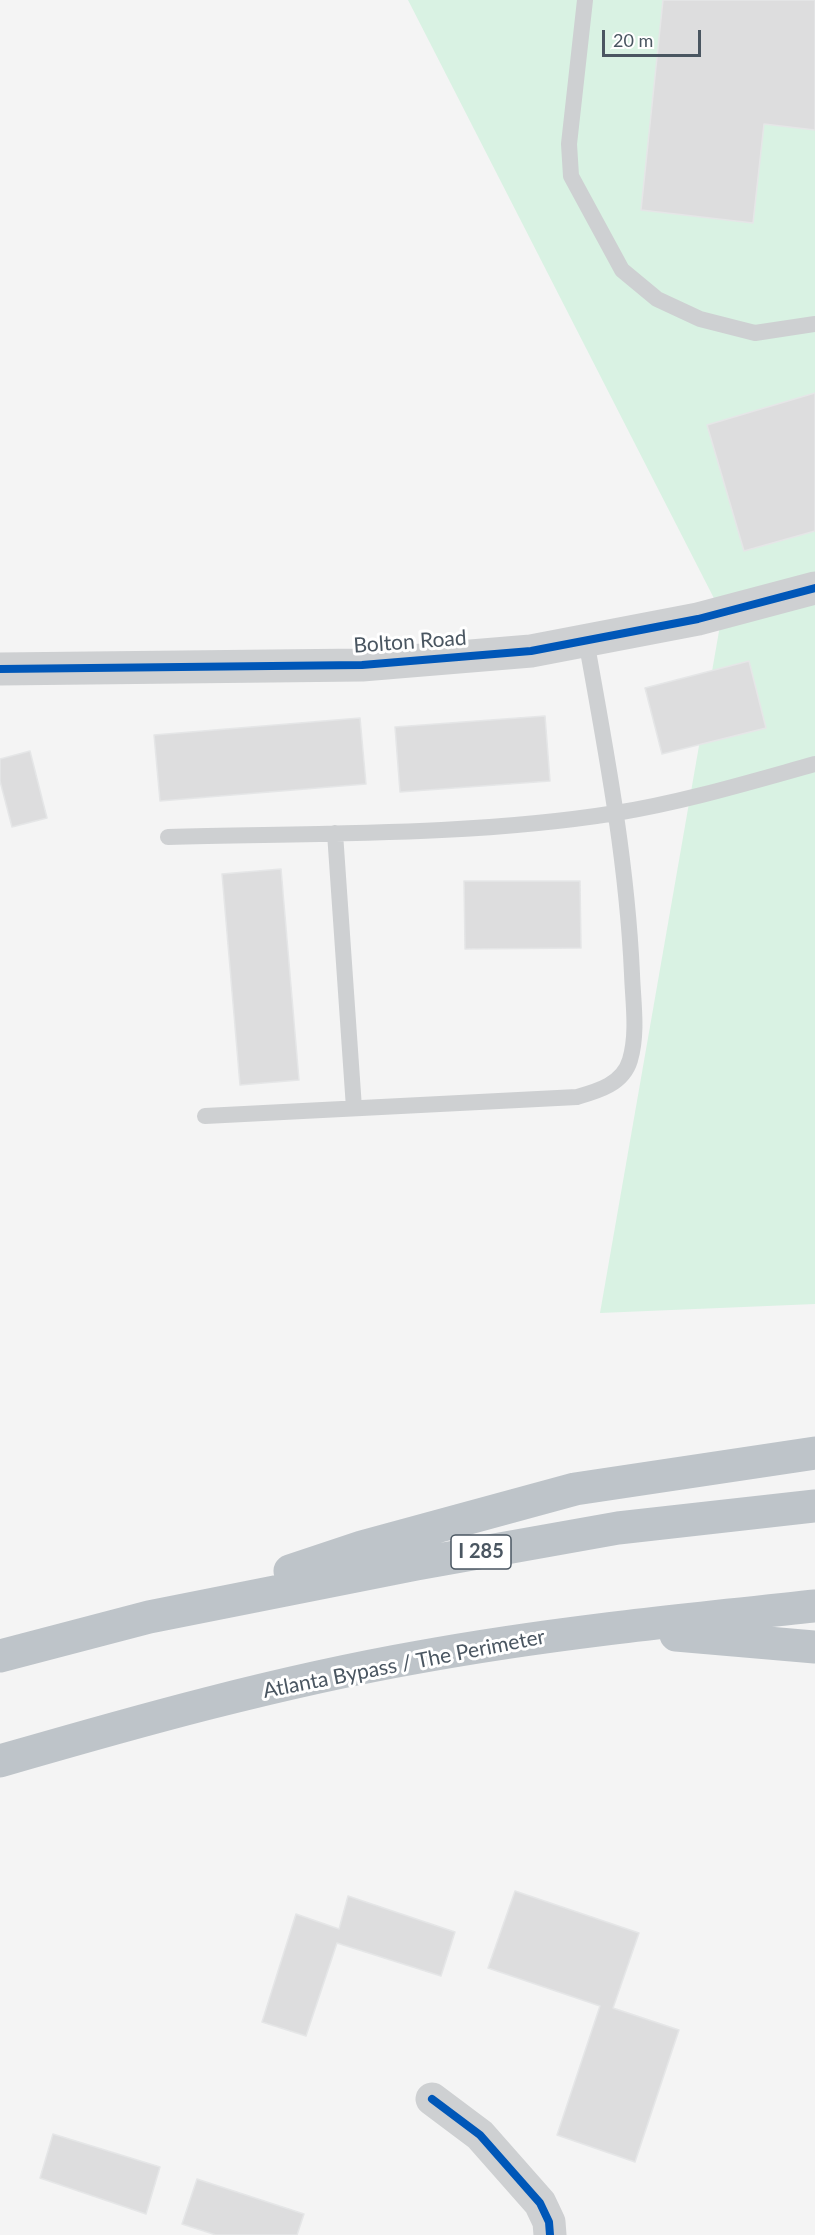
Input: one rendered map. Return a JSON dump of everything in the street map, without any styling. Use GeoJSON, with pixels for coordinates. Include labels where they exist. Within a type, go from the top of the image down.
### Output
{"type":"FeatureCollection","features":[{"type":"Feature","properties":{"kind":"highway"},"geometry":{"type":"LineString","coordinates":[[149,1617],[362,1547],[575,1489],[815,1454]]}},
{"type":"Feature","properties":{"kind":"highway","name":"I 285"},"geometry":{"type":"LineString","coordinates":[[0,1656],[149,1617],[416,1564],[618,1528],[815,1506]]}},
{"type":"Feature","properties":{"kind":"highway","name":"Atlanta Bypass / The Perimeter"},"geometry":{"type":"LineString","coordinates":[[0,1761],[204,1705],[327,1675],[417,1657],[600,1628],[815,1606]]}},
{"type":"Feature","properties":{"kind":"highway"},"geometry":{"type":"LineString","coordinates":[[600,1628],[815,1647]]}},
{"type":"Feature","properties":{"kind":"street","name":"Bolton Road"},"geometry":{"type":"LineString","coordinates":[[0,669],[362,665],[531,651],[698,619],[815,588]]}},
{"type":"Feature","properties":{"kind":"street"},"geometry":{"type":"LineString","coordinates":[[432,2099],[480,2135],[532,2195],[549,2222],[550,2235]]}},
{"type":"Feature","properties":{"kind":"lane"},"geometry":{"type":"LineString","coordinates":[[585,0],[569,144],[571,176],[622,270],[657,299],[700,318],[755,333],[815,324]]}},
{"type":"Feature","properties":{"kind":"lane"},"geometry":{"type":"LineString","coordinates":[[205,1116],[577,1097],[610,1087],[630,1062],[634,1031],[631,938],[617,813],[586,640]]}},
{"type":"Feature","properties":{"kind":"lane"},"geometry":{"type":"LineString","coordinates":[[168,837],[335,833],[509,825],[617,813],[716,791],[815,764]]}},
{"type":"Feature","properties":{"kind":"lane"},"geometry":{"type":"LineString","coordinates":[[335,833],[354,1108]]}},
{"type":"Feature","properties":{"kind":"green space"},"geometry":{"type":"Polygon","coordinates":[[[408,0],[815,0],[815,1304],[600,1313],[722,614],[408,0]]]}},
{"type":"Feature","properties":{"kind":"building"},"geometry":{"type":"Polygon","coordinates":[[[663,0],[815,0],[815,130],[764,124],[753,223],[641,210],[663,0]]]}},
{"type":"Feature","properties":{"kind":"building"},"geometry":{"type":"Polygon","coordinates":[[[815,393],[815,531],[744,551],[707,425],[815,393]]]}},
{"type":"Feature","properties":{"kind":"building"},"geometry":{"type":"Polygon","coordinates":[[[749,661],[766,728],[662,754],[645,688],[749,661]]]}},
{"type":"Feature","properties":{"kind":"building"},"geometry":{"type":"Polygon","coordinates":[[[545,716],[550,781],[400,792],[395,727],[545,716]]]}},
{"type":"Feature","properties":{"kind":"building"},"geometry":{"type":"Polygon","coordinates":[[[360,718],[366,784],[160,801],[154,735],[360,718]]]}},
{"type":"Feature","properties":{"kind":"building"},"geometry":{"type":"Polygon","coordinates":[[[30,751],[47,818],[12,827],[0,781],[0,759],[30,751]]]}},
{"type":"Feature","properties":{"kind":"building"},"geometry":{"type":"Polygon","coordinates":[[[281,869],[299,1080],[240,1085],[222,874],[281,869]]]}},
{"type":"Feature","properties":{"kind":"building"},"geometry":{"type":"Polygon","coordinates":[[[464,881],[580,881],[581,948],[465,949],[464,881]]]}},
{"type":"Feature","properties":{"kind":"building"},"geometry":{"type":"Polygon","coordinates":[[[515,1891],[639,1933],[613,2008],[679,2030],[635,2162],[557,2135],[600,2006],[488,1968],[515,1891]]]}},
{"type":"Feature","properties":{"kind":"building"},"geometry":{"type":"Polygon","coordinates":[[[348,1896],[455,1932],[441,1976],[337,1943],[306,2036],[262,2022],[296,1914],[339,1929],[348,1896]]]}},
{"type":"Feature","properties":{"kind":"building"},"geometry":{"type":"Polygon","coordinates":[[[53,2134],[160,2167],[146,2214],[40,2178],[53,2134]]]}},
{"type":"Feature","properties":{"kind":"building"},"geometry":{"type":"Polygon","coordinates":[[[197,2179],[304,2214],[297,2235],[216,2235],[182,2224],[197,2179]]]}},
{"type":"Feature","properties":{"kind":"cycle path"},"geometry":{"type":"LineString","coordinates":[[0,669],[362,665],[531,651],[698,619],[815,588]]}},
{"type":"Feature","properties":{"kind":"cycle path"},"geometry":{"type":"LineString","coordinates":[[432,2099],[480,2135],[540,2203],[549,2222],[550,2235]]}}]}
